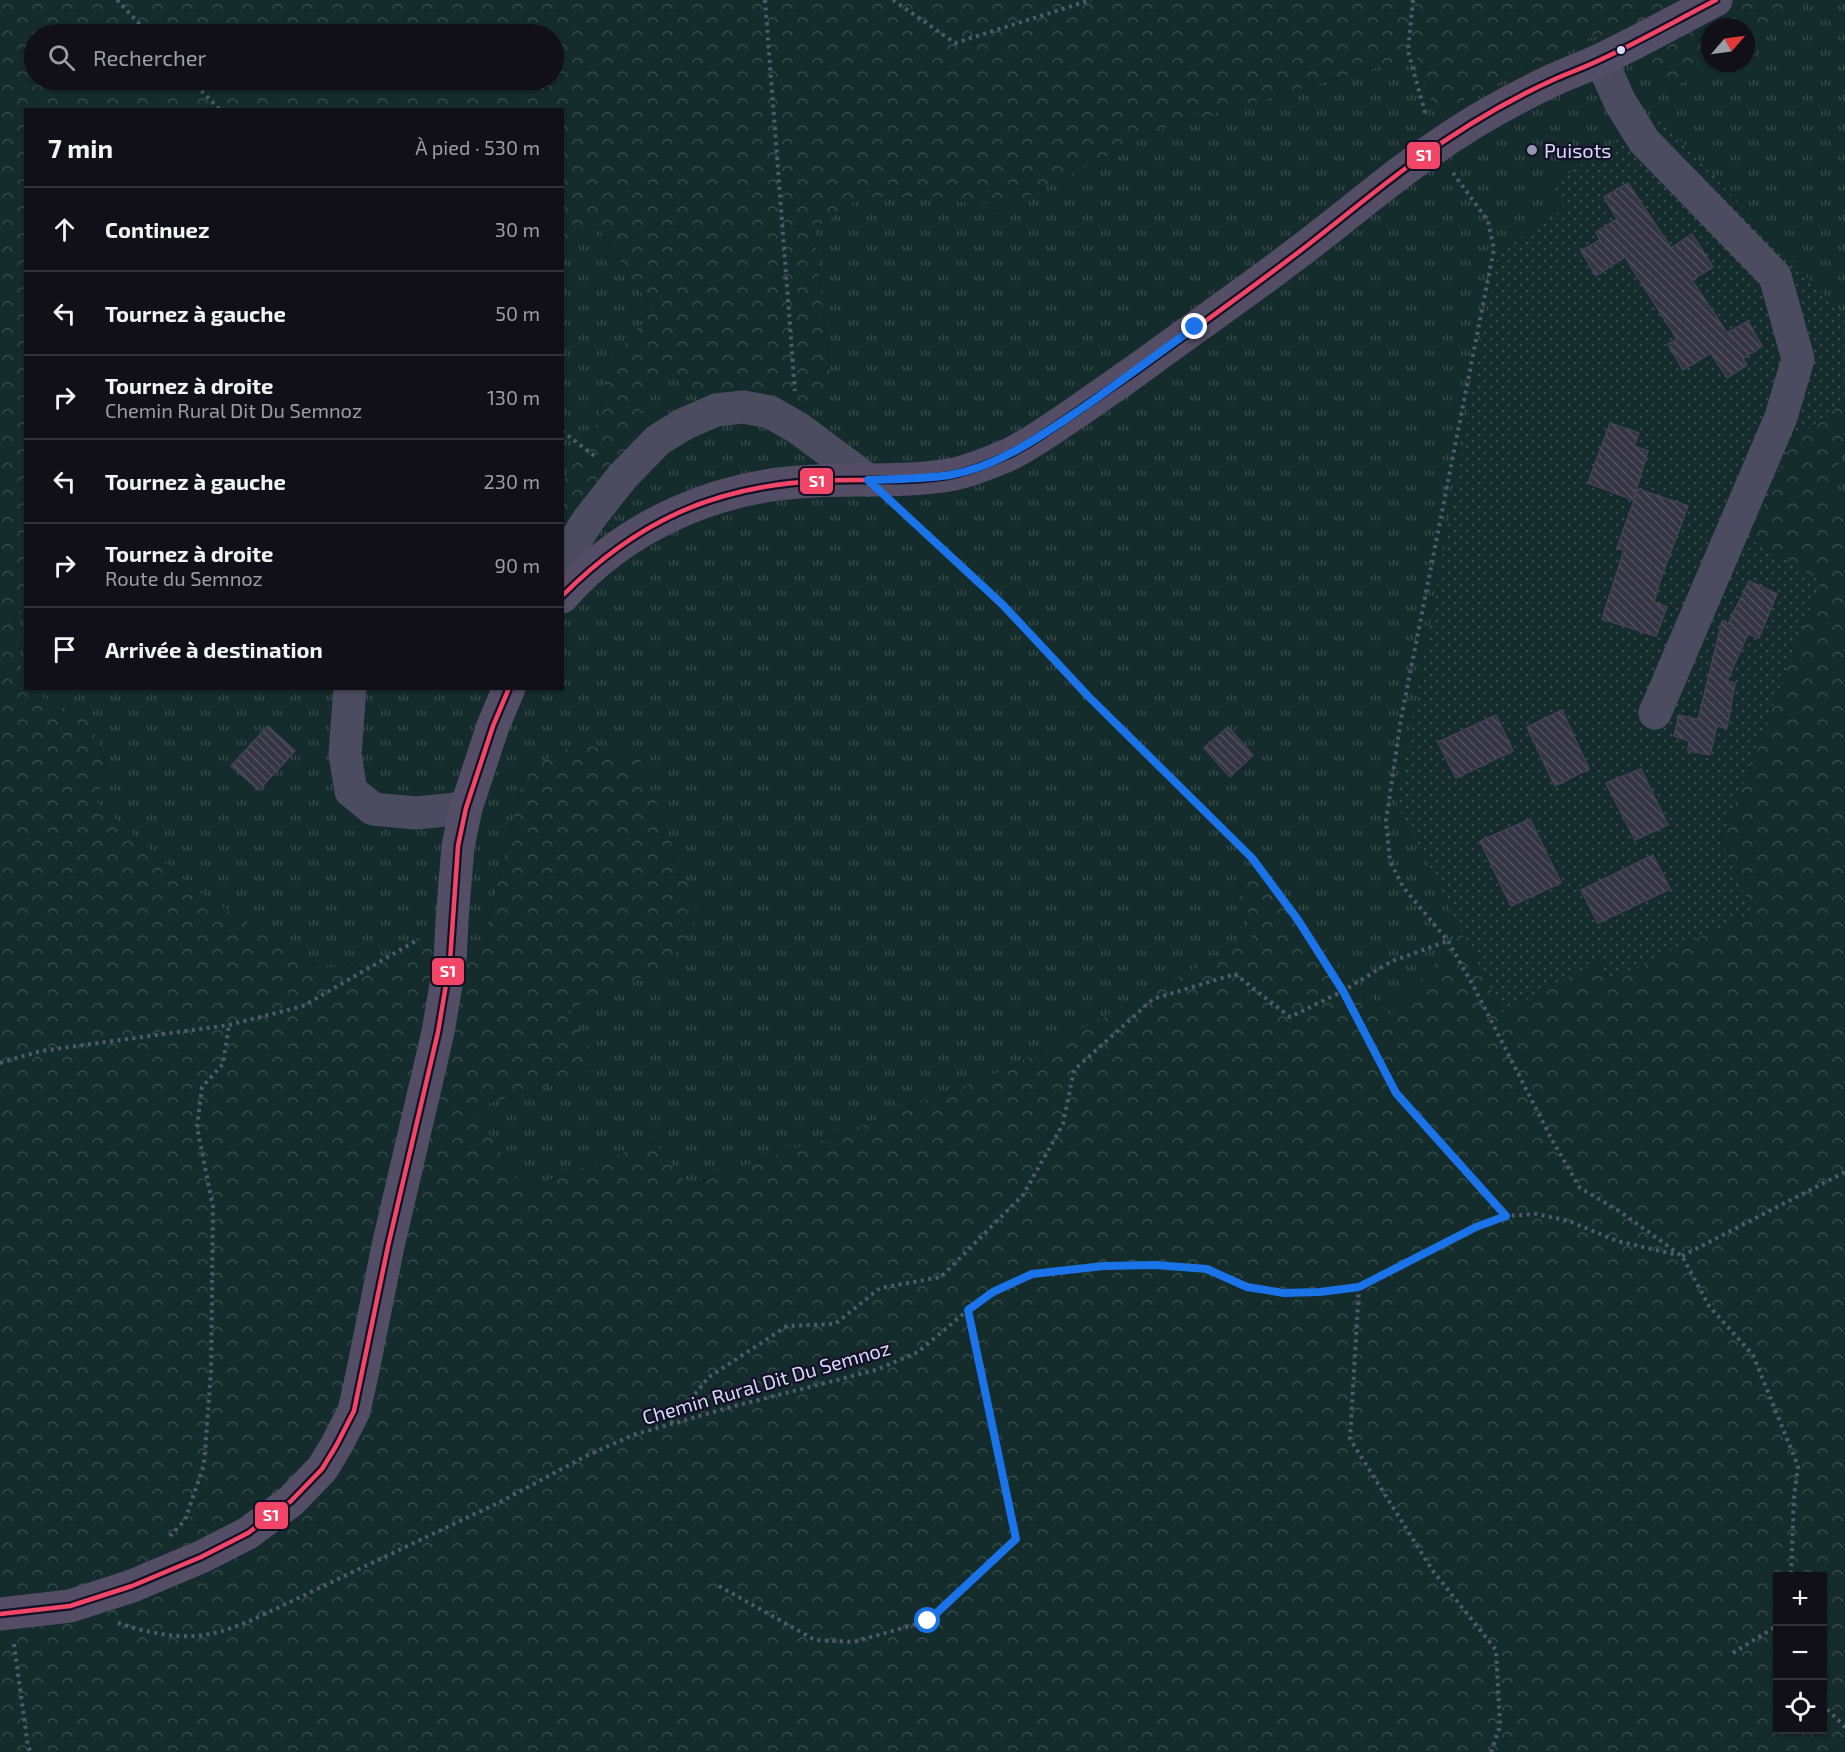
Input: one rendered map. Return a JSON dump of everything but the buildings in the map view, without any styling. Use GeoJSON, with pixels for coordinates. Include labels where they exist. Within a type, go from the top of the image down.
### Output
{"type":"FeatureCollection","features":[{"type":"Feature","properties":{"kind":"main road"},"geometry":{"type":"LineString","coordinates":[[564,595],[587,572],[626,541],[676,512],[705,500],[761,485],[950,475],[985,464],[1031,443],[1115,386],[1316,240],[1391,179],[1434,148],[1518,98],[1555,79],[1601,60],[1716,0]]}},
{"type":"Feature","properties":{"kind":"main road"},"geometry":{"type":"LineString","coordinates":[[5,1614],[70,1606],[132,1586],[201,1557],[248,1533],[291,1501],[322,1469],[336,1446],[354,1411],[388,1246],[438,1032],[450,961],[458,846],[466,808],[493,726],[508,690]]}},
{"type":"Feature","properties":{"kind":"lane"},"geometry":{"type":"LineString","coordinates":[[1601,60],[1620,102],[1644,141],[1775,276],[1798,359],[1781,417],[1654,713]]}},
{"type":"Feature","properties":{"kind":"lane"},"geometry":{"type":"LineString","coordinates":[[564,558],[589,519],[622,477],[658,440],[684,424],[716,410],[743,407],[770,412],[798,428],[868,480]]}},
{"type":"Feature","properties":{"kind":"lane"},"geometry":{"type":"LineString","coordinates":[[350,690],[345,754],[351,791],[373,809],[416,813],[466,808]]}},
{"type":"Feature","properties":{"kind":"path"},"geometry":{"type":"LineString","coordinates":[[117,0],[140,24]]}},
{"type":"Feature","properties":{"kind":"path"},"geometry":{"type":"LineString","coordinates":[[765,0],[798,428]]}},
{"type":"Feature","properties":{"kind":"path"},"geometry":{"type":"LineString","coordinates":[[893,0],[955,43],[1091,0]]}},
{"type":"Feature","properties":{"kind":"path"},"geometry":{"type":"LineString","coordinates":[[1413,0],[1408,51],[1434,148],[1488,221],[1494,249],[1403,708],[1386,821],[1390,861],[1403,887],[1448,941],[1552,1140],[1580,1188],[1619,1211],[1682,1256],[1709,1306],[1753,1355],[1798,1466],[1794,1497],[1791,1572]]}},
{"type":"Feature","properties":{"kind":"path"},"geometry":{"type":"LineString","coordinates":[[201,90],[218,108]]}},
{"type":"Feature","properties":{"kind":"path"},"geometry":{"type":"LineString","coordinates":[[564,433],[622,477]]}},
{"type":"Feature","properties":{"kind":"path"},"geometry":{"type":"LineString","coordinates":[[868,480],[1002,604],[1088,696],[1252,858],[1298,920],[1343,991],[1396,1093],[1506,1216]]}},
{"type":"Feature","properties":{"kind":"path"},"geometry":{"type":"LineString","coordinates":[[0,1063],[41,1051],[229,1025],[303,1006],[452,920]]}},
{"type":"Feature","properties":{"kind":"path"},"geometry":{"type":"LineString","coordinates":[[671,1424],[710,1377],[787,1326],[835,1324],[880,1288],[941,1277],[1023,1195],[1063,1124],[1074,1070],[1153,999],[1235,974],[1290,1017],[1343,991],[1392,961],[1448,941]]}},
{"type":"Feature","properties":{"kind":"path"},"geometry":{"type":"LineString","coordinates":[[169,1537],[185,1520],[204,1465],[211,1371],[213,1207],[197,1127],[202,1087],[223,1064],[229,1025]]}},
{"type":"Feature","properties":{"kind":"path"},"geometry":{"type":"LineString","coordinates":[[1682,1256],[1845,1172]]}},
{"type":"Feature","properties":{"kind":"path","name":"Chemin Rural Dit Du Semnoz"},"geometry":{"type":"LineString","coordinates":[[70,1606],[143,1631],[178,1636],[214,1634],[250,1621],[502,1502],[584,1457],[633,1435],[876,1370],[918,1353],[968,1310],[993,1292],[1032,1274],[1104,1266],[1155,1265],[1207,1269],[1247,1287],[1284,1293],[1320,1292],[1359,1287],[1476,1227],[1506,1216],[1536,1214],[1569,1221],[1617,1241],[1682,1256]]}},
{"type":"Feature","properties":{"kind":"path"},"geometry":{"type":"LineString","coordinates":[[1359,1287],[1350,1439],[1433,1571],[1497,1650],[1500,1726],[1491,1752]]}},
{"type":"Feature","properties":{"kind":"path"},"geometry":{"type":"LineString","coordinates":[[719,1586],[815,1641],[853,1642],[928,1621],[1016,1539],[968,1310]]}},
{"type":"Feature","properties":{"kind":"path"},"geometry":{"type":"LineString","coordinates":[[5,1614],[28,1747],[31,1752]]}},
{"type":"Feature","properties":{"kind":"path"},"geometry":{"type":"LineString","coordinates":[[1733,1653],[1776,1626]]}},
{"type":"Feature","properties":{"kind":"path"},"geometry":{"type":"LineString","coordinates":[[1827,1709],[1845,1727]]}},
{"type":"Feature","properties":{"kind":"green space"},"geometry":{"type":"Polygon","coordinates":[[[0,0],[1814,0],[1755,36],[1755,18],[1701,18],[1701,70],[1671,89],[1628,31],[1589,38],[1436,114],[1416,56],[1161,129],[998,211],[945,197],[863,197],[814,229],[830,373],[821,409],[786,410],[722,419],[672,370],[632,392],[644,421],[576,531],[564,520],[564,481],[596,427],[611,361],[653,310],[598,227],[564,250],[564,108],[24,108],[24,610],[14,617],[24,690],[89,719],[105,759],[97,803],[196,890],[315,967],[377,967],[421,935],[483,942],[525,770],[579,743],[640,760],[699,916],[669,966],[567,1010],[601,1068],[474,1108],[523,1190],[654,1141],[688,1186],[869,1123],[1005,1070],[1252,938],[1236,888],[1264,868],[1298,920],[1389,1016],[1462,933],[1503,1012],[1599,961],[1609,979],[1752,912],[1721,840],[1821,581],[1748,539],[1792,442],[1840,404],[1845,423],[1845,449],[1828,493],[1845,501],[1845,1752],[0,1752],[0,0]]]}},
{"type":"Feature","properties":{"kind":"green space"},"geometry":{"type":"Polygon","coordinates":[[[1814,0],[1845,0],[1845,423],[1840,405],[1792,442],[1821,581],[1721,840],[1752,912],[1503,1012],[1462,934],[1389,1016],[1298,920],[1264,869],[1236,888],[1252,938],[1005,1070],[869,1123],[687,1186],[653,1141],[523,1190],[473,1108],[601,1068],[567,1010],[669,966],[525,770],[483,942],[421,935],[377,967],[315,967],[196,890],[96,802],[105,759],[89,719],[27,690],[564,690],[564,520],[575,531],[632,392],[672,370],[722,418],[830,373],[814,229],[863,197],[945,197],[998,211],[1161,129],[1417,56],[1436,114],[1589,38],[1628,31],[1671,89],[1701,70],[1755,72],[1755,36],[1814,0]]]}},
{"type":"Feature","properties":{"kind":"green space"},"geometry":{"type":"Polygon","coordinates":[[[1658,116],[1845,318],[1845,400],[1792,442],[1749,539],[1821,581],[1721,840],[1752,912],[1610,980],[1599,961],[1503,1012],[1397,804],[1498,254],[1564,208],[1549,187],[1629,132],[1658,116]]]}},
{"type":"Feature","properties":{"kind":"green space"},"geometry":{"type":"Polygon","coordinates":[[[597,226],[653,310],[611,361],[596,427],[564,481],[564,250],[597,226]]]}},
{"type":"Feature","properties":{"kind":"green space"},"geometry":{"type":"Polygon","coordinates":[[[1845,449],[1845,501],[1828,493],[1845,449]]]}},
{"type":"Feature","properties":{"kind":"green space"},"geometry":{"type":"Polygon","coordinates":[[[24,610],[24,682],[14,617],[24,610]]]}},
{"type":"Feature","properties":{"kind":"transit line","name":"S1"},"geometry":{"type":"LineString","coordinates":[[564,594],[618,548],[647,529],[678,513],[709,501],[743,491],[816,481],[904,480],[939,477],[988,464],[1013,453],[1075,413],[1192,331],[1296,254],[1401,171],[1450,137],[1519,97],[1592,64],[1716,0]]}},
{"type":"Feature","properties":{"kind":"transit line","name":"S1"},"geometry":{"type":"LineString","coordinates":[[0,1614],[70,1606],[132,1586],[201,1557],[248,1533],[291,1501],[322,1469],[336,1446],[354,1411],[388,1246],[438,1032],[450,961],[458,846],[466,808],[493,726],[508,690]]}},
{"type":"Feature","properties":{"kind":"place","name":"Puisots"},"geometry":{"type":"Point","coordinates":[1532,150]}},
{"type":"Feature","properties":{"kind":"route"},"geometry":{"type":"LineString","coordinates":[[928,1621],[1016,1539],[968,1310],[993,1292],[1032,1274],[1104,1266],[1155,1265],[1207,1269],[1247,1287],[1284,1293],[1320,1292],[1359,1287],[1476,1227],[1506,1216],[1396,1093],[1343,991],[1298,920],[1252,858],[1088,696],[1002,604],[868,480],[950,475],[1007,455],[1031,443],[1115,386],[1195,327]]}}]}
